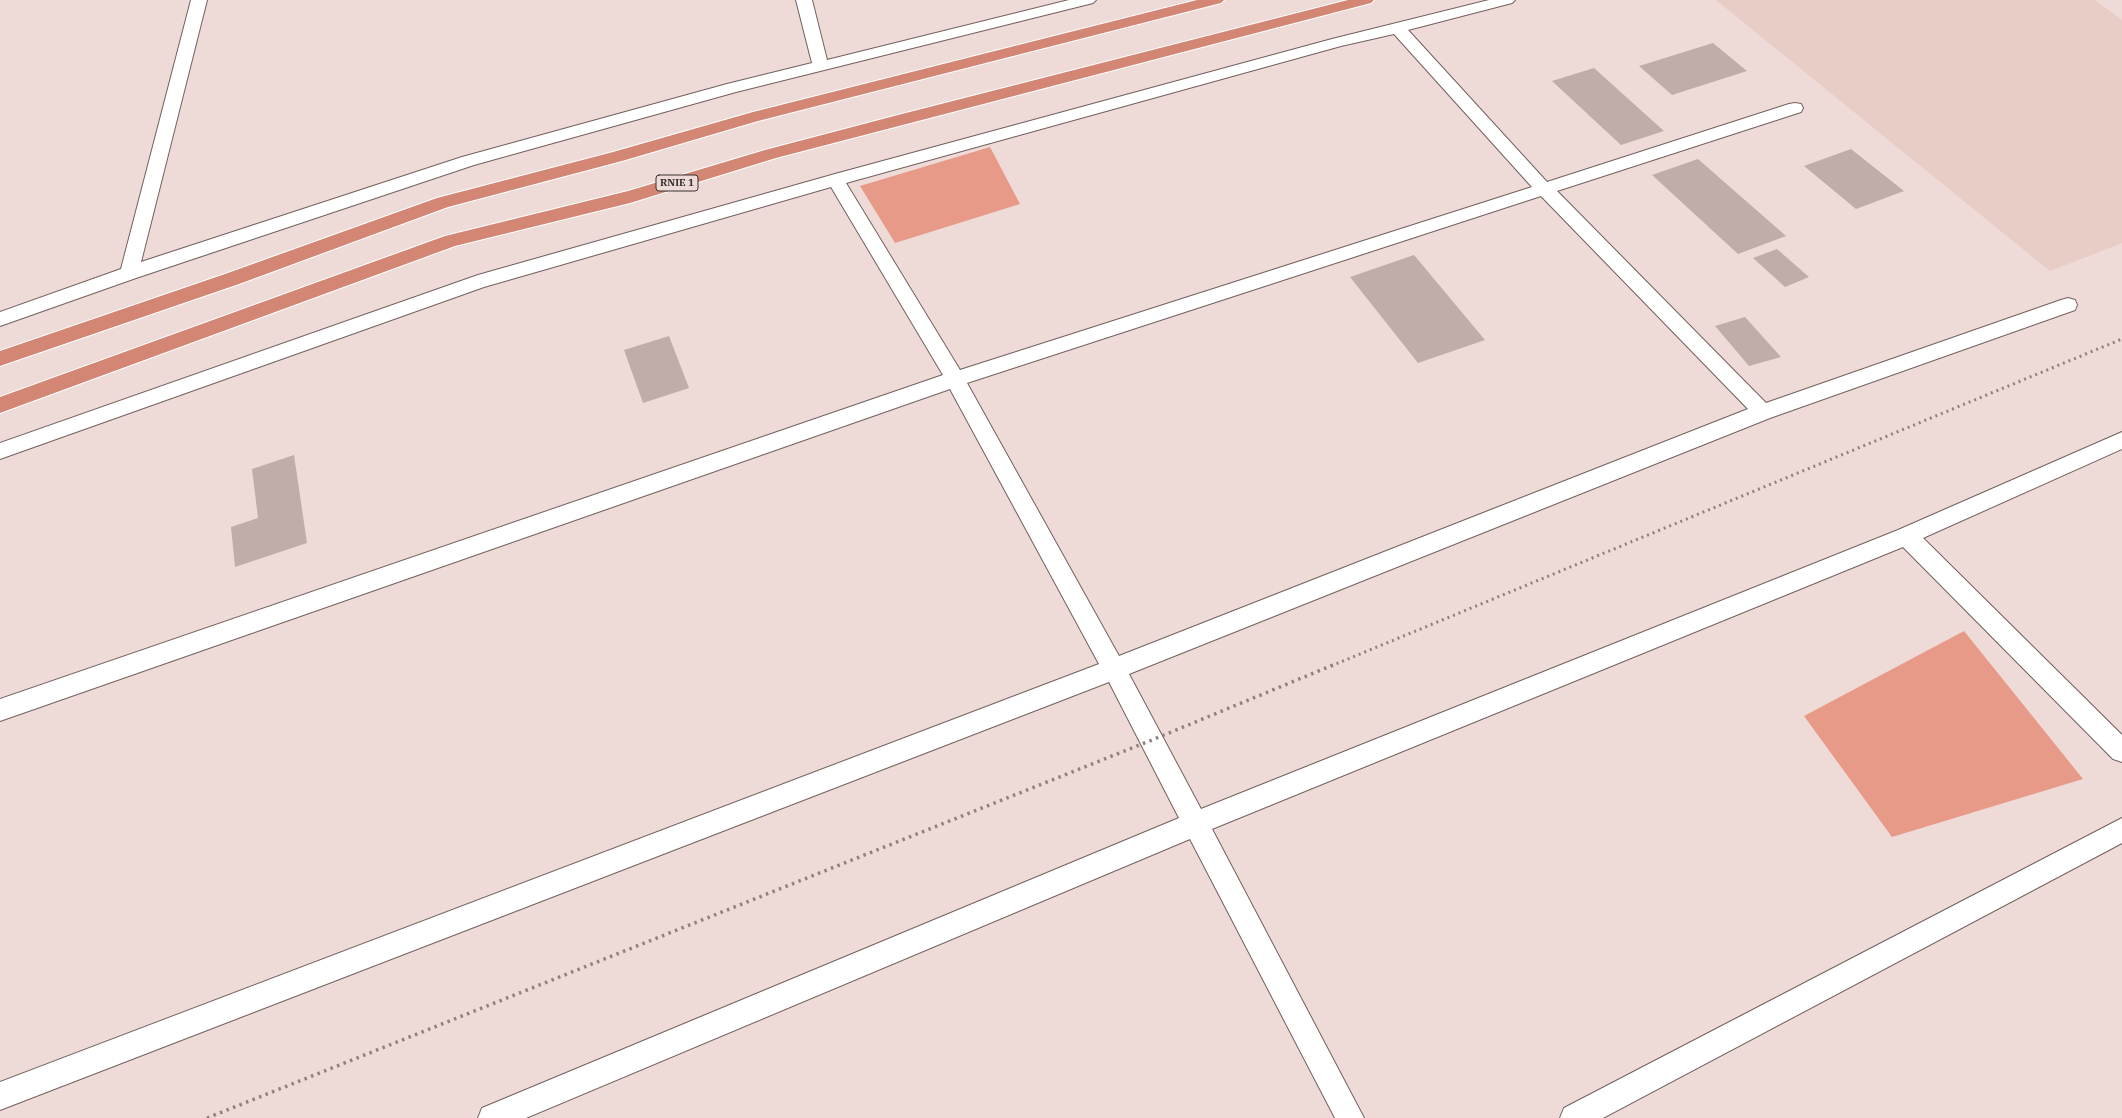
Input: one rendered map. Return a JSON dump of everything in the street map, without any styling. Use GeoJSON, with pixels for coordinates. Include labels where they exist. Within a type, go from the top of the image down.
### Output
{"type":"FeatureCollection","features":[{"type":"Feature","properties":{"kind":"highway"},"geometry":{"type":"LineString","coordinates":[[0,360],[240,276],[443,202],[616,157],[753,117],[1216,0]]}},
{"type":"Feature","properties":{"kind":"highway","name":"RNIE 1"},"geometry":{"type":"LineString","coordinates":[[0,405],[451,241],[630,197],[771,154],[875,126],[1366,0]]}},
{"type":"Feature","properties":{"kind":"street"},"geometry":{"type":"LineString","coordinates":[[129,273],[199,0]]}},
{"type":"Feature","properties":{"kind":"street"},"geometry":{"type":"LineString","coordinates":[[804,0],[820,65]]}},
{"type":"Feature","properties":{"kind":"street"},"geometry":{"type":"LineString","coordinates":[[0,318],[129,273],[468,161],[820,65],[1088,0]]}},
{"type":"Feature","properties":{"kind":"street"},"geometry":{"type":"LineString","coordinates":[[0,451],[478,282],[835,180],[1338,42],[1507,0]]}},
{"type":"Feature","properties":{"kind":"street"},"geometry":{"type":"LineString","coordinates":[[1398,28],[1543,188],[1763,412]]}},
{"type":"Feature","properties":{"kind":"street"},"geometry":{"type":"LineString","coordinates":[[0,710],[955,379],[1543,188],[1795,108]]}},
{"type":"Feature","properties":{"kind":"street"},"geometry":{"type":"LineString","coordinates":[[835,180],[955,379],[1114,669],[1350,1118]]}},
{"type":"Feature","properties":{"kind":"street"},"geometry":{"type":"LineString","coordinates":[[0,1096],[1114,669],[1763,412],[2068,305]]}},
{"type":"Feature","properties":{"kind":"street"},"geometry":{"type":"LineString","coordinates":[[492,1118],[1195,824],[1906,536],[2122,440]]}},
{"type":"Feature","properties":{"kind":"street"},"geometry":{"type":"LineString","coordinates":[[1906,536],[2122,751]]}},
{"type":"Feature","properties":{"kind":"street"},"geometry":{"type":"LineString","coordinates":[[1574,1118],[2122,830]]}},
{"type":"Feature","properties":{"kind":"shaded area"},"geometry":{"type":"Polygon","coordinates":[[[1716,0],[2095,0],[2122,20],[2122,243],[2050,271],[1716,0]]]}},
{"type":"Feature","properties":{"kind":"shaded area"},"geometry":{"type":"Polygon","coordinates":[[[990,147],[1020,204],[895,243],[860,186],[990,147]]]}},
{"type":"Feature","properties":{"kind":"shaded area"},"geometry":{"type":"Polygon","coordinates":[[[1964,631],[2083,779],[1892,837],[1804,716],[1964,631]]]}},
{"type":"Feature","properties":{"kind":"building"},"geometry":{"type":"Polygon","coordinates":[[[1713,43],[1747,71],[1672,95],[1639,66],[1713,43]]]}},
{"type":"Feature","properties":{"kind":"building"},"geometry":{"type":"Polygon","coordinates":[[[1594,68],[1664,131],[1621,145],[1552,81],[1594,68]]]}},
{"type":"Feature","properties":{"kind":"building"},"geometry":{"type":"Polygon","coordinates":[[[1851,149],[1904,191],[1856,209],[1804,166],[1851,149]]]}},
{"type":"Feature","properties":{"kind":"building"},"geometry":{"type":"Polygon","coordinates":[[[1698,159],[1786,236],[1738,254],[1652,175],[1698,159]]]}},
{"type":"Feature","properties":{"kind":"building"},"geometry":{"type":"Polygon","coordinates":[[[1777,249],[1809,277],[1785,287],[1753,258],[1777,249]]]}},
{"type":"Feature","properties":{"kind":"building"},"geometry":{"type":"Polygon","coordinates":[[[1414,255],[1485,340],[1418,363],[1350,277],[1414,255]]]}},
{"type":"Feature","properties":{"kind":"building"},"geometry":{"type":"Polygon","coordinates":[[[1745,317],[1781,357],[1749,366],[1715,326],[1745,317]]]}},
{"type":"Feature","properties":{"kind":"building"},"geometry":{"type":"Polygon","coordinates":[[[669,336],[689,388],[643,403],[624,350],[669,336]]]}},
{"type":"Feature","properties":{"kind":"building"},"geometry":{"type":"Polygon","coordinates":[[[294,455],[307,543],[235,567],[231,527],[258,518],[252,469],[294,455]]]}},
{"type":"Feature","properties":{"kind":"railway"},"geometry":{"type":"LineString","coordinates":[[1331,666],[2122,339]]}},
{"type":"Feature","properties":{"kind":"railway"},"geometry":{"type":"LineString","coordinates":[[207,1118],[1152,740],[1333,665]]}}]}
